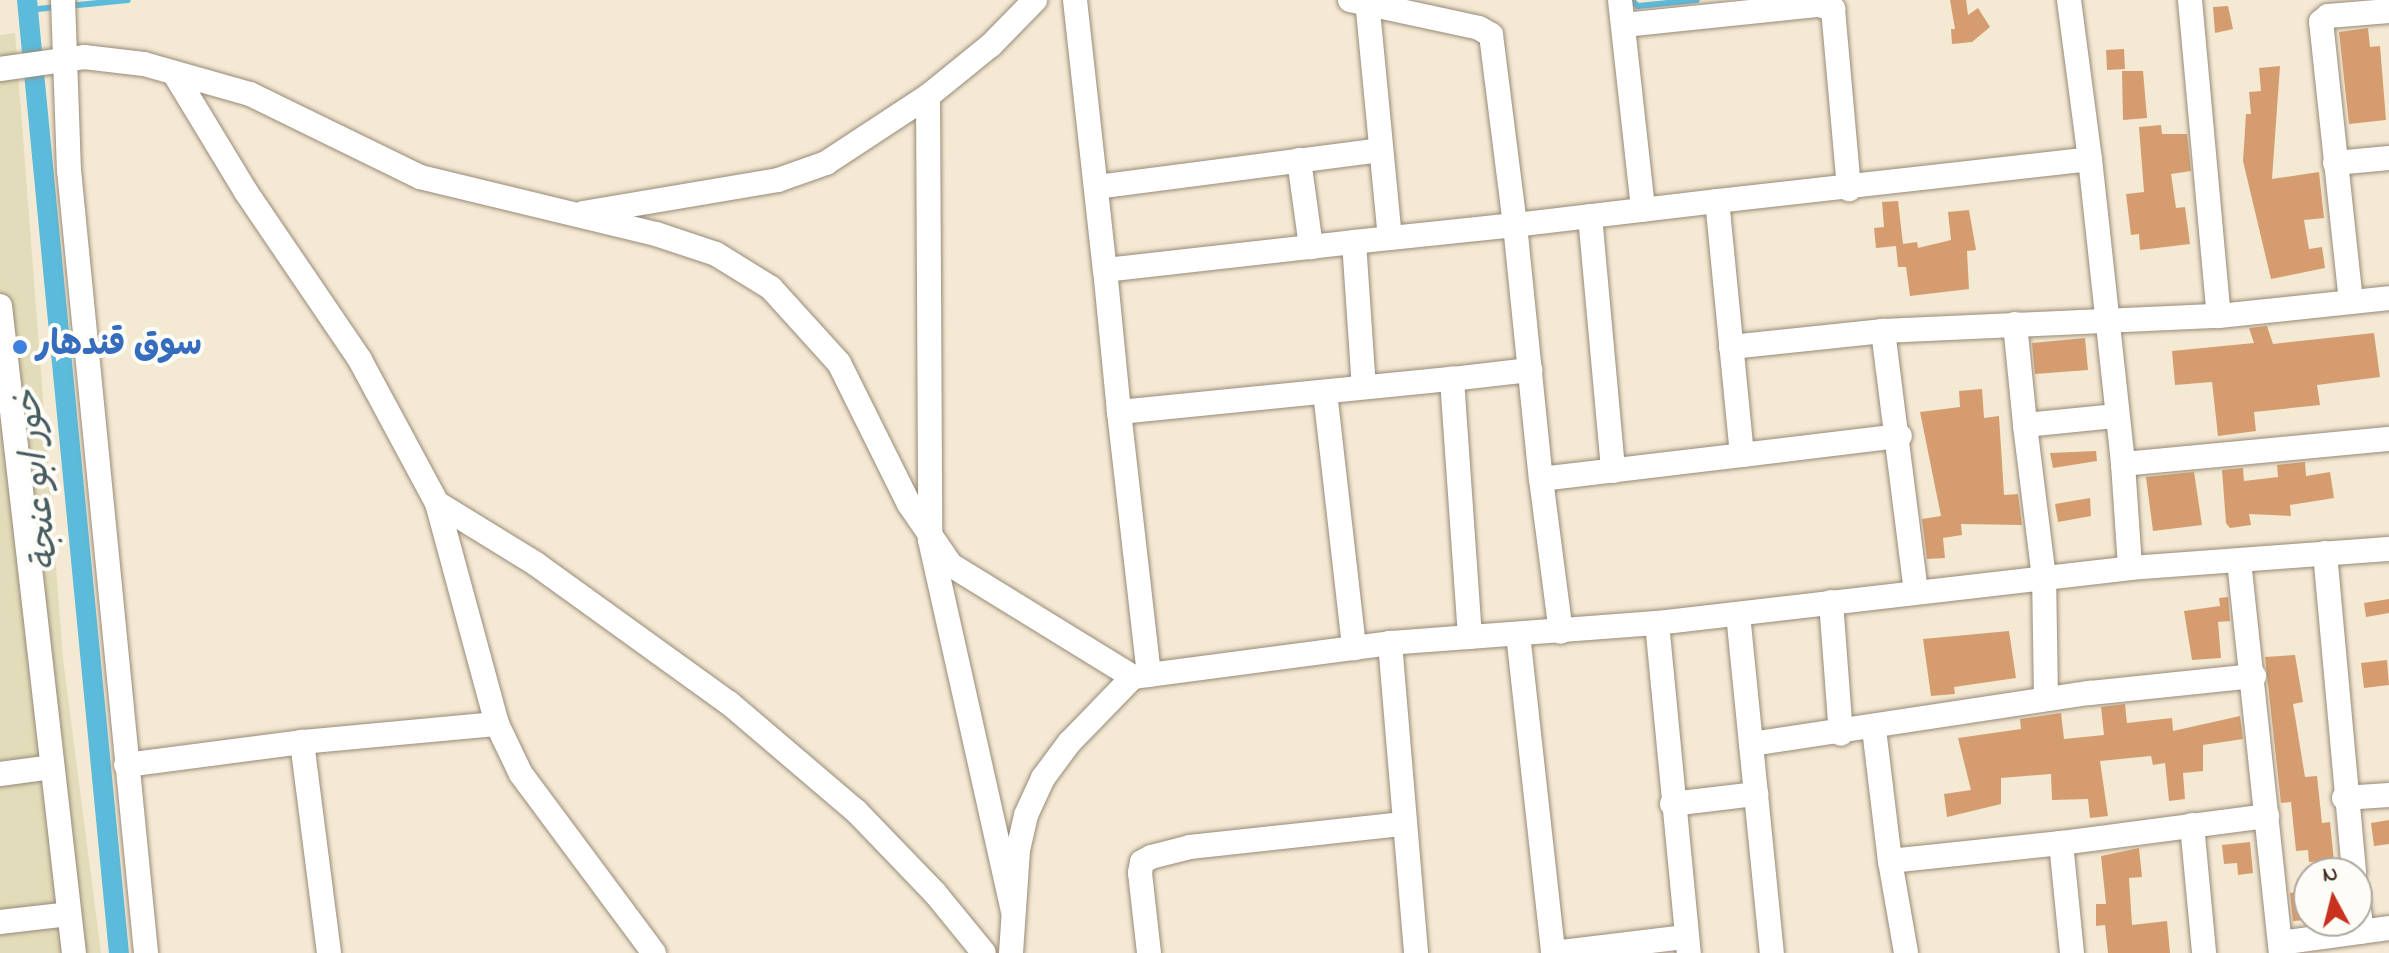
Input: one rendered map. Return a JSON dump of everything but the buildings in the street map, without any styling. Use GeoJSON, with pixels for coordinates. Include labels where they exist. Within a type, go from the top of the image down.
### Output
{"type":"FeatureCollection","features":[{"type":"Feature","properties":{"kind":"street"},"geometry":{"type":"LineString","coordinates":[[63,0],[55,62],[146,953]]}},
{"type":"Feature","properties":{"kind":"street"},"geometry":{"type":"LineString","coordinates":[[565,216],[778,180],[826,163],[928,96],[991,45],[1035,0]]}},
{"type":"Feature","properties":{"kind":"street"},"geometry":{"type":"LineString","coordinates":[[1011,953],[1020,838],[1043,778],[1141,676],[1119,412],[1075,0]]}},
{"type":"Feature","properties":{"kind":"street"},"geometry":{"type":"LineString","coordinates":[[1620,0],[1643,210]]}},
{"type":"Feature","properties":{"kind":"street"},"geometry":{"type":"LineString","coordinates":[[2069,0],[2108,320],[2130,568]]}},
{"type":"Feature","properties":{"kind":"street"},"geometry":{"type":"LineString","coordinates":[[2190,0],[2219,316]]}},
{"type":"Feature","properties":{"kind":"street"},"geometry":{"type":"LineString","coordinates":[[1390,238],[1363,2],[1479,28],[1491,35],[1561,632]]}},
{"type":"Feature","properties":{"kind":"street"},"geometry":{"type":"LineString","coordinates":[[1624,25],[1819,5],[1833,9],[1849,189]]}},
{"type":"Feature","properties":{"kind":"street"},"geometry":{"type":"LineString","coordinates":[[2351,302],[2321,22],[2328,16],[2389,11]]}},
{"type":"Feature","properties":{"kind":"street"},"geometry":{"type":"LineString","coordinates":[[6,68],[110,57],[174,73],[250,94],[420,177],[565,216],[684,241],[771,288],[839,363],[930,540],[951,565],[1141,676],[1390,643],[1657,623],[2130,568],[2389,549]]}},
{"type":"Feature","properties":{"kind":"street"},"geometry":{"type":"LineString","coordinates":[[174,73],[246,192],[360,360],[437,503],[497,724],[521,774],[555,824],[654,953]]}},
{"type":"Feature","properties":{"kind":"street"},"geometry":{"type":"LineString","coordinates":[[928,96],[930,540],[1013,910]]}},
{"type":"Feature","properties":{"kind":"street"},"geometry":{"type":"LineString","coordinates":[[1096,187],[1380,150]]}},
{"type":"Feature","properties":{"kind":"street"},"geometry":{"type":"LineString","coordinates":[[2335,163],[2389,158]]}},
{"type":"Feature","properties":{"kind":"street"},"geometry":{"type":"LineString","coordinates":[[1105,270],[1849,189],[2090,159]]}},
{"type":"Feature","properties":{"kind":"street"},"geometry":{"type":"LineString","coordinates":[[1299,160],[1311,247]]}},
{"type":"Feature","properties":{"kind":"street"},"geometry":{"type":"LineString","coordinates":[[1717,201],[1742,455]]}},
{"type":"Feature","properties":{"kind":"street"},"geometry":{"type":"LineString","coordinates":[[1590,216],[1613,471]]}},
{"type":"Feature","properties":{"kind":"street"},"geometry":{"type":"LineString","coordinates":[[1354,242],[1364,387]]}},
{"type":"Feature","properties":{"kind":"street"},"geometry":{"type":"LineString","coordinates":[[1731,347],[1883,331],[2219,316],[2389,298]]}},
{"type":"Feature","properties":{"kind":"street"},"geometry":{"type":"LineString","coordinates":[[0,306],[74,953]]}},
{"type":"Feature","properties":{"kind":"street"},"geometry":{"type":"LineString","coordinates":[[2015,324],[2044,578],[2046,699]]}},
{"type":"Feature","properties":{"kind":"street"},"geometry":{"type":"LineString","coordinates":[[1883,331],[1900,436],[1916,592]]}},
{"type":"Feature","properties":{"kind":"street"},"geometry":{"type":"LineString","coordinates":[[1119,412],[1530,370]]}},
{"type":"Feature","properties":{"kind":"street"},"geometry":{"type":"LineString","coordinates":[[1452,379],[1470,637]]}},
{"type":"Feature","properties":{"kind":"street"},"geometry":{"type":"LineString","coordinates":[[1325,392],[1354,648]]}},
{"type":"Feature","properties":{"kind":"street"},"geometry":{"type":"LineString","coordinates":[[2025,425],[2115,416]]}},
{"type":"Feature","properties":{"kind":"street"},"geometry":{"type":"LineString","coordinates":[[1541,479],[1900,436]]}},
{"type":"Feature","properties":{"kind":"street"},"geometry":{"type":"LineString","coordinates":[[2123,464],[2389,439]]}},
{"type":"Feature","properties":{"kind":"street"},"geometry":{"type":"LineString","coordinates":[[437,503],[499,539],[729,703],[856,811],[935,893],[984,953]]}},
{"type":"Feature","properties":{"kind":"street"},"geometry":{"type":"LineString","coordinates":[[2325,553],[2344,798],[2352,857]]}},
{"type":"Feature","properties":{"kind":"street"},"geometry":{"type":"LineString","coordinates":[[2239,561],[2254,676],[2281,948],[2337,937]]}},
{"type":"Feature","properties":{"kind":"street"},"geometry":{"type":"LineString","coordinates":[[1831,602],[1841,734]]}},
{"type":"Feature","properties":{"kind":"street"},"geometry":{"type":"LineString","coordinates":[[1738,614],[1772,953]]}},
{"type":"Feature","properties":{"kind":"street"},"geometry":{"type":"LineString","coordinates":[[1518,634],[1553,953],[1687,945],[1657,623]]}},
{"type":"Feature","properties":{"kind":"street"},"geometry":{"type":"LineString","coordinates":[[1390,643],[1416,953]]}},
{"type":"Feature","properties":{"kind":"street"},"geometry":{"type":"LineString","coordinates":[[1751,744],[1874,729],[2046,699],[2254,676]]}},
{"type":"Feature","properties":{"kind":"street"},"geometry":{"type":"LineString","coordinates":[[126,765],[302,742],[497,724]]}},
{"type":"Feature","properties":{"kind":"street"},"geometry":{"type":"LineString","coordinates":[[1874,729],[1890,861],[1906,953]]}},
{"type":"Feature","properties":{"kind":"street"},"geometry":{"type":"LineString","coordinates":[[302,742],[329,953]]}},
{"type":"Feature","properties":{"kind":"street"},"geometry":{"type":"LineString","coordinates":[[0,774],[52,767]]}},
{"type":"Feature","properties":{"kind":"street"},"geometry":{"type":"LineString","coordinates":[[1672,804],[1756,794]]}},
{"type":"Feature","properties":{"kind":"street"},"geometry":{"type":"LineString","coordinates":[[2344,798],[2389,795]]}},
{"type":"Feature","properties":{"kind":"street"},"geometry":{"type":"LineString","coordinates":[[1890,861],[2267,816]]}},
{"type":"Feature","properties":{"kind":"street"},"geometry":{"type":"LineString","coordinates":[[1149,953],[1140,873],[1142,862],[1151,857],[1190,847],[1403,824]]}},
{"type":"Feature","properties":{"kind":"street"},"geometry":{"type":"LineString","coordinates":[[2192,825],[2204,953]]}},
{"type":"Feature","properties":{"kind":"street"},"geometry":{"type":"LineString","coordinates":[[2061,843],[2072,953]]}},
{"type":"Feature","properties":{"kind":"street"},"geometry":{"type":"LineString","coordinates":[[0,922],[69,914]]}},
{"type":"Feature","properties":{"kind":"shaded area","name":"سوق قندهار"},"geometry":{"type":"Polygon","coordinates":[[[15,33],[63,659],[101,953],[0,953],[0,35],[15,33]]]}},
{"type":"Feature","properties":{"kind":"waterway","name":"خور ابو عنجة"},"geometry":{"type":"LineString","coordinates":[[27,0],[119,953]]}},
{"type":"Feature","properties":{"kind":"waterway"},"geometry":{"type":"LineString","coordinates":[[68,6],[128,0]]}},
{"type":"Feature","properties":{"kind":"waterway"},"geometry":{"type":"LineString","coordinates":[[1631,0],[1638,6],[1697,0]]}},
{"type":"Feature","properties":{"kind":"waterway"},"geometry":{"type":"LineString","coordinates":[[28,10],[57,7]]}},
{"type":"Feature","properties":{"kind":"place","name":"سوق قندهار"},"geometry":{"type":"Point","coordinates":[20,347]}}]}
